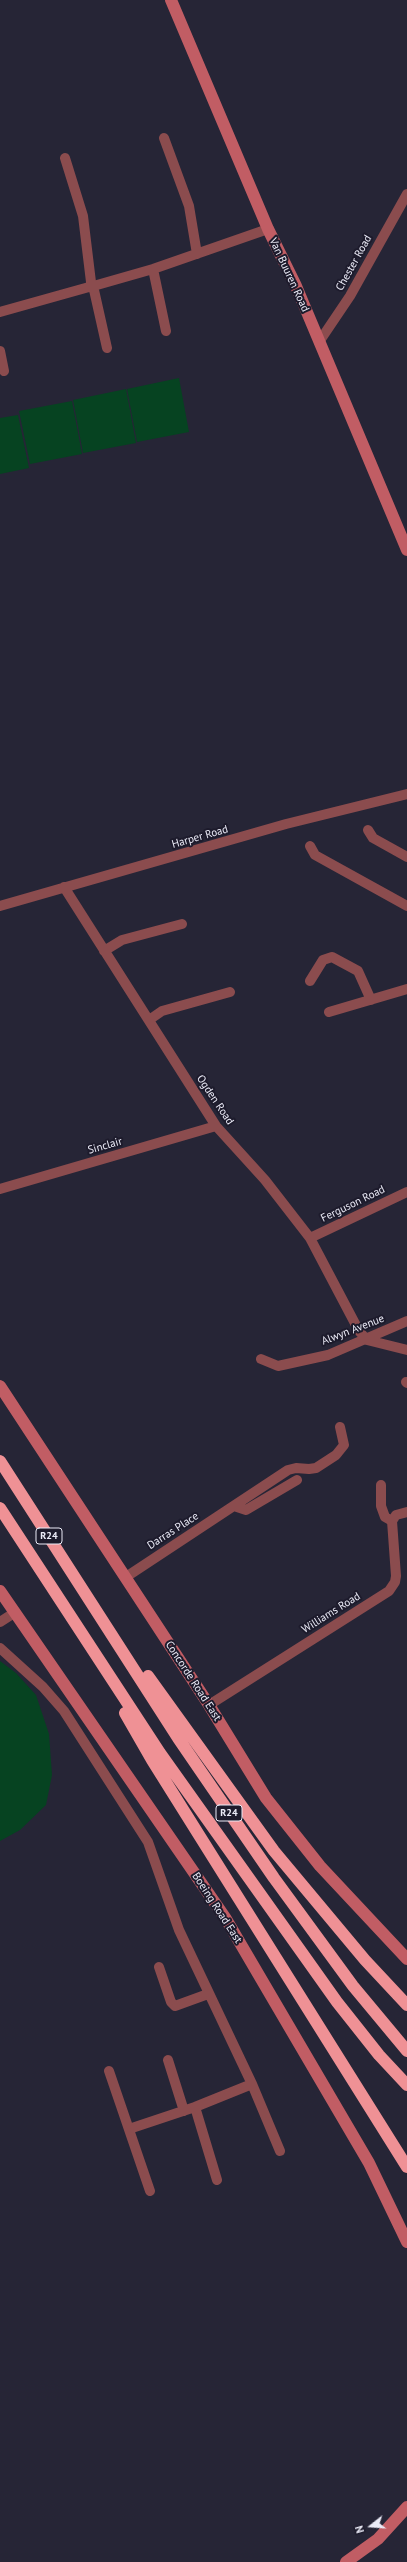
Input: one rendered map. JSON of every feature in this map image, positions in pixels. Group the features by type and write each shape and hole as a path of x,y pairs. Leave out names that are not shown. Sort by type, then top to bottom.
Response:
{"highway":[{"name":"R24","path":"0,1461 67,1563 178,1738 274,1878 353,1986 407,2051"},
{"name":"R24","path":"0,1508 160,1753 336,2002 379,2055 407,2085"},
{"path":"67,1563 274,1851 366,1960 407,2005"},
{"path":"76,1625 152,1760 407,2167"},
{"path":"398,2154 407,2171"}],"main road":[{"name":"Van Buuren Road","path":"171,0 268,229 296,286 407,550"},
{"name":"Concorde Road East","path":"0,1386 209,1705 266,1798 320,1866 407,1959"},
{"name":"Boeing Road East","path":"1,1594 226,1919 369,2163 407,2242"},
{"path":"346,2562 378,2539 407,2507"}],"street":[{"path":"164,138 189,206 197,254"},
{"path":"64,158 84,220 93,286 107,348"},
{"name":"Chester Road","path":"319,342 350,296 407,194"},
{"path":"0,312 153,269 268,229"},
{"path":"153,269 166,331"},
{"path":"0,351 4,370"},
{"name":"Harper Road","path":"0,906 286,824 407,794"},
{"path":"368,830 373,838 407,857"},
{"path":"310,846 315,855 407,906"},
{"name":"Ogden Road","path":"64,887 216,1126 265,1180 310,1238 359,1331 367,1340"},
{"path":"104,951 122,940 182,924"},
{"path":"310,981 323,960 332,957 358,971 371,1000"},
{"path":"329,1012 407,989"},
{"path":"149,1020 162,1011 230,992"},
{"name":"Sinclair","path":"0,1189 216,1126"},
{"name":"Ferguson Road","path":"310,1238 407,1192"},
{"name":"Alwyn Avenue","path":"261,1359 278,1366 328,1354 367,1340 407,1321"},
{"path":"367,1340 407,1350"},
{"name":"Darras Place","path":"126,1577 288,1470 296,1468 316,1468 336,1455 344,1445 340,1427"},
{"path":"234,1506 246,1510 297,1480"},
{"path":"381,1485 381,1506 385,1518 392,1521 396,1515 407,1512"},
{"name":"Williams Road","path":"209,1705 389,1591 395,1582 396,1576 392,1521"},
{"path":"0,1622 14,1613"},
{"path":"0,1648 43,1687 64,1711 138,1824 155,1858 179,1930 208,1994 252,2084 280,2151"},
{"path":"158,1967 171,2002 175,2006 208,1994"},
{"path":"168,2060 184,2111"},
{"path":"109,2071 150,2191"},
{"path":"129,2129 195,2107 252,2084"},
{"path":"195,2107 217,2180"}],"green space":[{"path":"179,378 189,432 137,442 127,389"},
{"path":"126,389 136,443 83,453 73,400"},
{"path":"72,401 82,454 30,464 19,411"},
{"path":"18,415 29,468 0,474 0,418"},
{"path":"0,1661 16,1673 36,1695 49,1734 52,1775 46,1805 20,1830 0,1841"}]}
